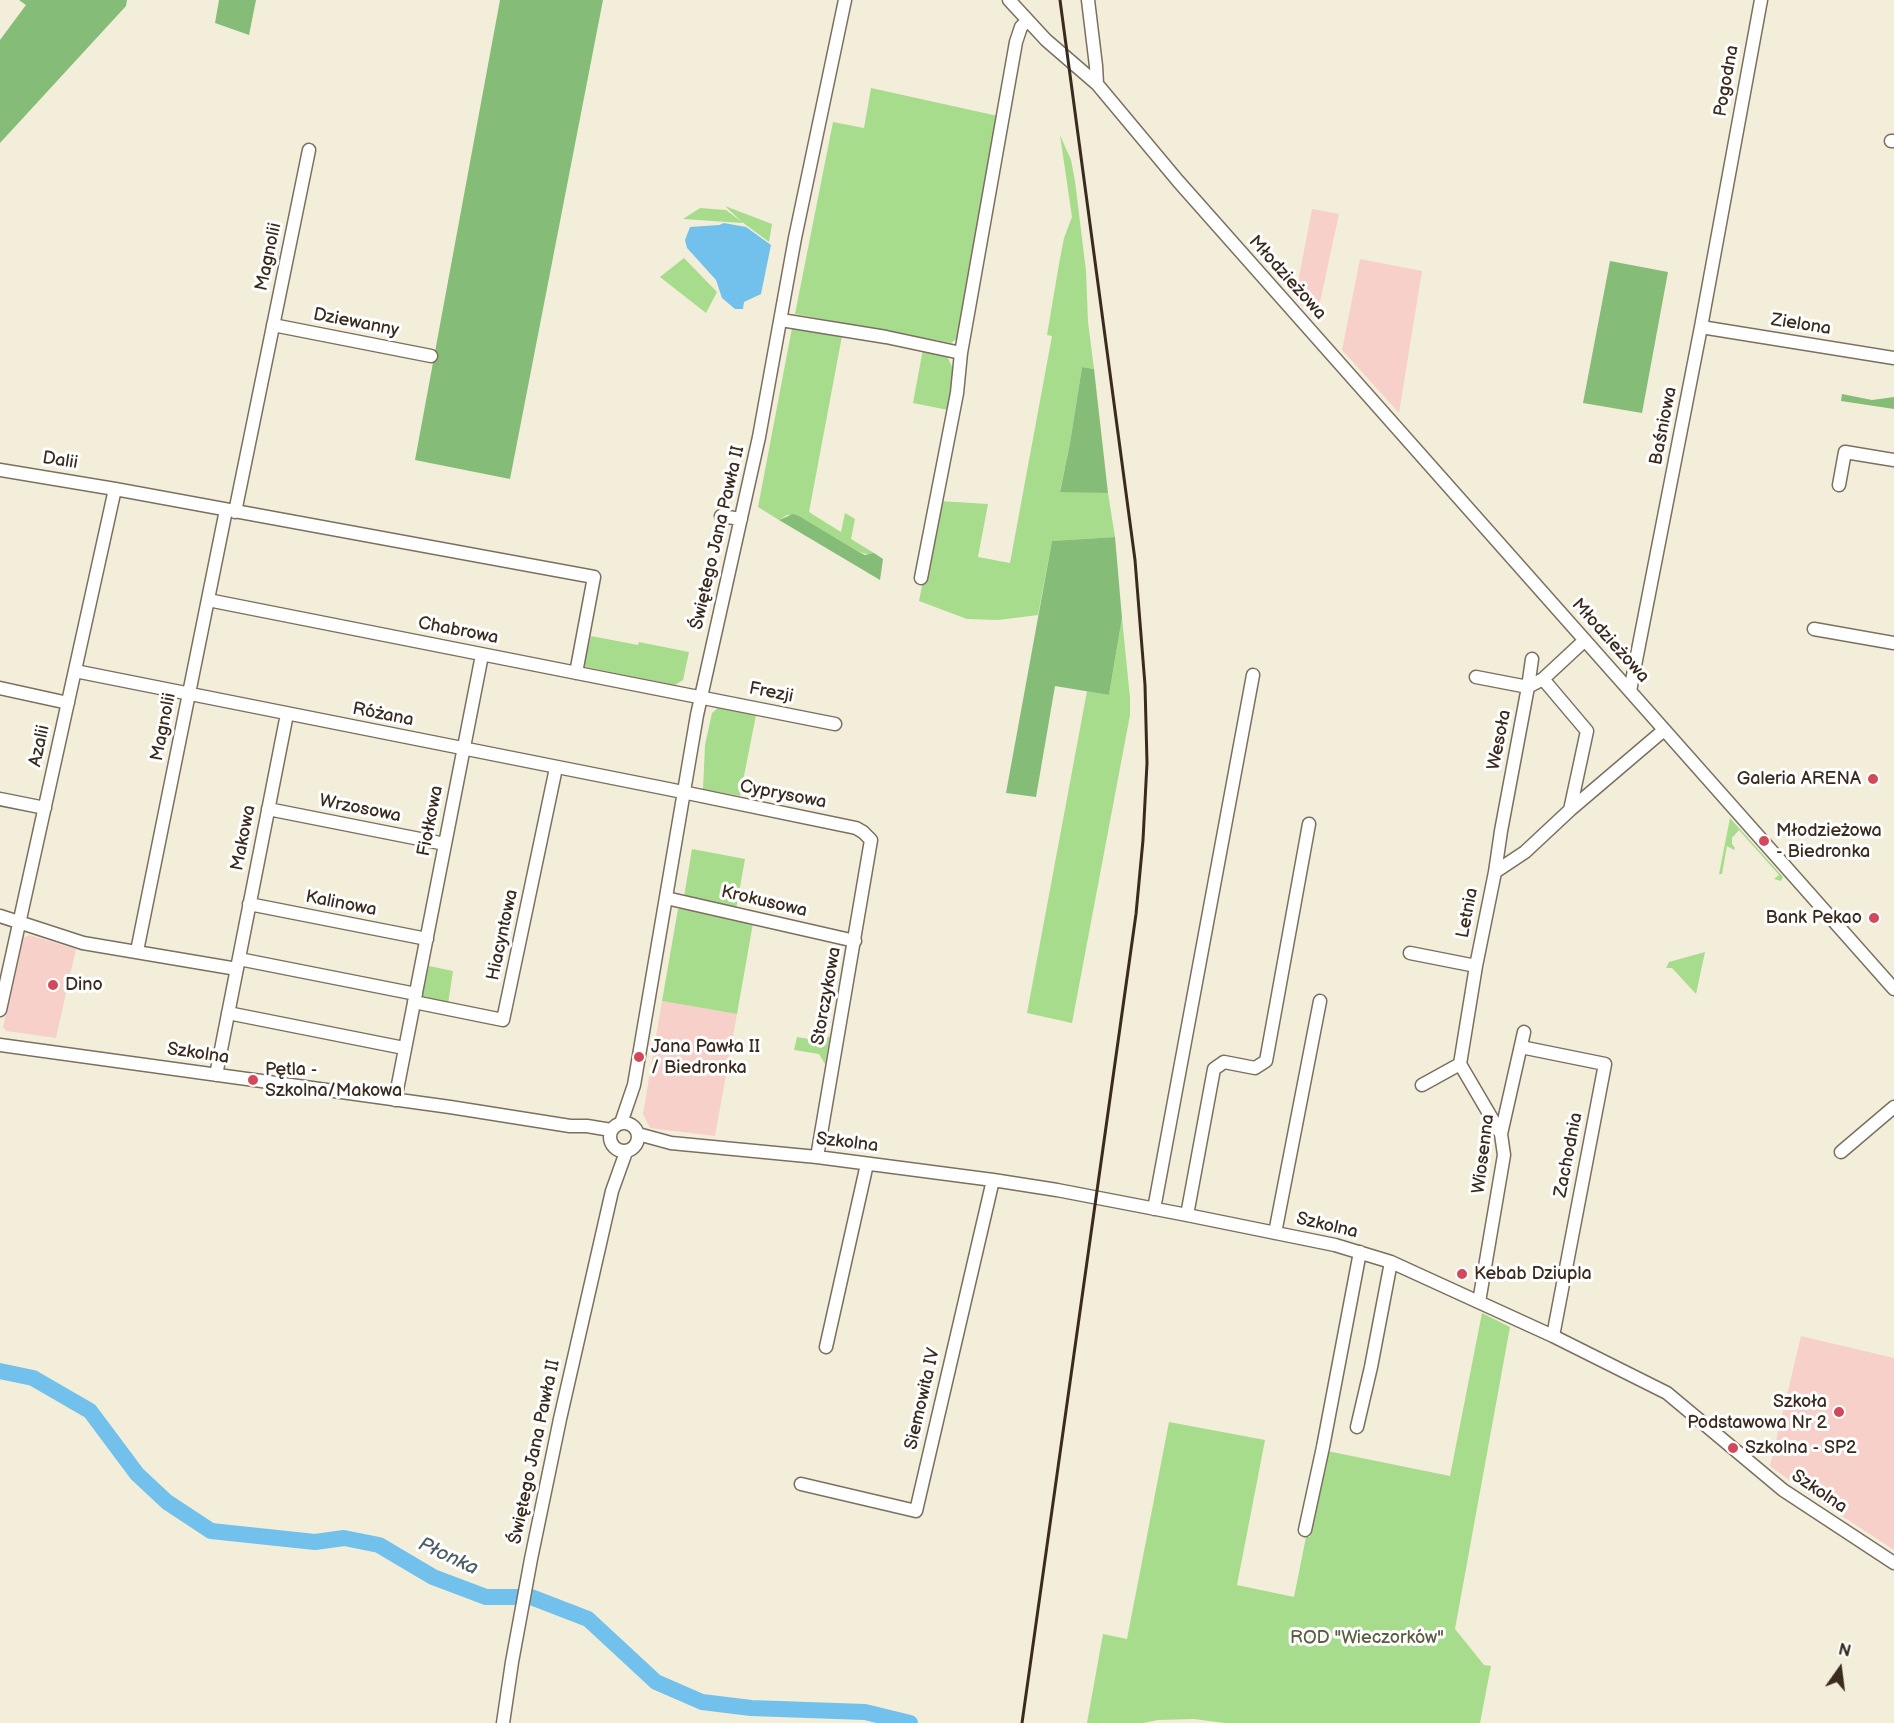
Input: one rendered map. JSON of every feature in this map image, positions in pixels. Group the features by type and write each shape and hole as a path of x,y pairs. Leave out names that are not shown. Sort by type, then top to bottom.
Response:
{"street":[{"name":"Świętego Jana Pawła II","path":"503,1723 531,1559 612,1191 620,1140 634,1085 701,698 759,437 795,238 845,0"},
{"name":"Młodzieżowa","path":"1009,0 1027,21 1096,84 1178,181 1894,989"},
{"path":"1088,0 1096,84"},
{"name":"Pogodna","path":"1730,168 1761,0"},
{"path":"921,578 957,393 962,352 1016,42 1021,27 1027,21"},
{"name":"Magnolii","path":"137,951 208,600 273,325 309,150"},
{"name":"Baśniowa","path":"1630,691 1730,168"},
{"path":"781,320 962,352"},
{"name":"Dziewanny","path":"273,325 431,356"},
{"name":"Zielona","path":"1701,327 1894,358"},
{"path":"1839,485 1845,452 1894,460"},
{"name":"Dalii","path":"0,470 115,489 594,578 576,673"},
{"name":"Azalii","path":"0,1010 115,489"},
{"path":"721,516 741,519"},
{"name":"Chabrowa","path":"208,600 701,698"},
{"path":"1814,629 1894,644"},
{"path":"1476,677 1528,687 1543,679 1585,640"},
{"name":"Fiołkowa","path":"395,1100 482,655"},
{"name":"Wesoła","path":"1495,872 1532,658"},
{"name":"Różana","path":"75,671 683,793"},
{"path":"1154,1209 1253,675"},
{"path":"1543,679 1587,731 1570,810"},
{"path":"0,688 68,703"},
{"name":"Frezji","path":"701,698 835,724"},
{"name":"Makowa","path":"216,1075 287,714"},
{"name":"Letnia","path":"1460,1064 1476,966 1495,872 1525,852 1570,810 1664,730"},
{"name":"Hiacyntowa","path":"415,998 503,1020 556,768"},
{"name":"Cyprysowa","path":"683,793 856,828 871,840"},
{"path":"0,799 45,808"},
{"name":"Wrzosowa","path":"268,809 445,844"},
{"path":"1187,1215 1214,1069 1224,1062 1255,1068 1266,1061 1309,824"},
{"name":"Storczykowa","path":"817,1157 871,840"},
{"name":"Krokusowa","path":"666,898 855,941"},
{"name":"Kalinowa","path":"249,904 427,939"},
{"path":"0,916 83,943 238,964 415,998"},
{"path":"1410,953 1476,966"},
{"path":"1275,1233 1320,1001"},
{"path":"228,1013 404,1048"},
{"name":"Wiosenna","path":"1479,1302 1504,1155 1501,1134 1524,1032"},
{"name":"Szkolna","path":"0,1045 570,1126 620,1140 666,1145 671,1143"},
{"name":"Zachodnia","path":"1521,1047 1605,1064 1552,1336"},
{"path":"1422,1085 1460,1064 1501,1134"},
{"name":"Świętego Jana Pawła II","path":"620,1140 636,1130 634,1085"},
{"path":"1841,1152 1894,1107"},
{"name":"Szkolna","path":"620,1140 630,1124 636,1130 671,1143 817,1157 993,1180 1275,1233 1360,1252 1391,1262 1552,1336 1667,1393 1783,1490 1894,1563"},
{"path":"826,1347 867,1164"},
{"name":"Siemowita IV","path":"801,1484 916,1510 993,1180"},
{"path":"1305,1530 1360,1252"},
{"path":"1357,1427 1391,1262"}],"shaded area":[{"path":"1312,209 1339,214 1316,321 1295,298"},
{"path":"1360,259 1422,271 1399,413 1342,350"},
{"path":"29,935 76,949 56,1038 6,1031 3,1027 23,938"},
{"path":"662,1001 737,1014 715,1136 650,1128 643,1114"},
{"name":"Szkoła Podstawowa Nr 2","path":"1801,1336 1894,1358 1894,1550 1770,1466"}],"green space":[{"path":"19,0 127,0 126,6 0,143 0,40 26,5"},
{"path":"219,0 256,0 249,35 215,23"},
{"path":"500,0 603,0 510,479 415,460"},
{"path":"871,88 998,116 958,338 951,343 795,314 833,122 864,128"},
{"path":"1060,135 1071,160 1075,181 1086,271 1088,322 1094,369 1082,367 1060,491 1108,493 1115,537 1052,541 1038,615 998,620 967,619 919,601 939,501 988,504 978,557 1010,563 1052,336 1047,335 1059,264 1064,238 1072,217"},
{"path":"725,206 772,224 769,242 742,222"},
{"path":"700,208 726,210 742,222 683,219"},
{"path":"684,258 717,292 706,313 660,277"},
{"path":"1610,261 1668,272 1642,413 1583,403"},
{"path":"792,328 842,336 809,512 841,532 845,513 855,519 851,539 874,553 870,555 859,552 801,517 787,515 779,520 758,507"},
{"path":"923,349 937,352 948,358 954,371 948,410 913,403"},
{"path":"1082,367 1094,369 1108,493 1060,492"},
{"path":"1842,394 1872,400 1894,397 1894,409 1841,401"},
{"path":"793,514 865,555 874,553 883,559 880,580 779,520"},
{"path":"1115,537 1122,618 1109,695 1055,686 1036,797 1006,793 1052,541"},
{"path":"1122,618 1130,715 1072,1023 1027,1013 1087,691 1109,695"},
{"path":"591,636 638,645 639,642 689,652 683,680 675,685 586,667 584,665"},
{"path":"719,707 756,715 740,796 703,789 705,745 712,713"},
{"path":"1730,818 1783,877 1781,881 1774,879 1779,875 1739,830 1732,838 1734,850 1727,846 1722,874 1719,874"},
{"path":"692,849 745,859 736,909 684,897"},
{"path":"688,908 753,923 737,1014 662,1001 678,909"},
{"path":"1705,952 1696,994 1672,968 1666,968 1669,962"},
{"path":"429,966 453,971 448,1004 421,999"},
{"path":"830,1036 825,1064 819,1054 794,1050 797,1037 821,1041"},
{"name":"ROD \"Wieczorków\"","path":"1482,1313 1510,1327 1455,1629 1484,1665 1491,1666 1480,1723 1225,1723 1194,1719 1158,1720 1143,1723 1087,1723 1103,1634 1127,1639 1169,1422 1265,1440 1237,1585 1294,1597 1306,1537 1310,1537 1327,1451 1450,1476"}],"water":[{"path":"724,223 746,227 771,245 761,294 744,302 743,309 735,309 722,298 716,280 687,248 685,240 690,227"}],"waterway":[{"name":"Płonka","path":"0,1371 33,1378 90,1411 137,1474 167,1502 211,1531 315,1542 344,1538 379,1545 433,1577 486,1597 531,1597 588,1619 656,1682 702,1702 751,1708 865,1712 910,1723"}],"railway":[{"path":"1022,1723 1136,914 1147,763 1145,685 1135,560 1060,0"}],"place":[{"name":"Galeria ARENA","path":"1873,779"},
{"name":"Młodzieżowa - Biedronka","path":"1764,841"},
{"name":"Bank Pekao","path":"1874,918"},
{"name":"Dino","path":"53,985"},
{"name":"Jana Pawła II / Biedronka","path":"639,1057"},
{"name":"Pętla - Szkolna/Makowa","path":"253,1080"},
{"name":"Kebab Dziupla","path":"1462,1274"},
{"name":"Szkoła Podstawowa Nr 2","path":"1839,1412"},
{"name":"Szkolna - SP2","path":"1733,1448"}]}
